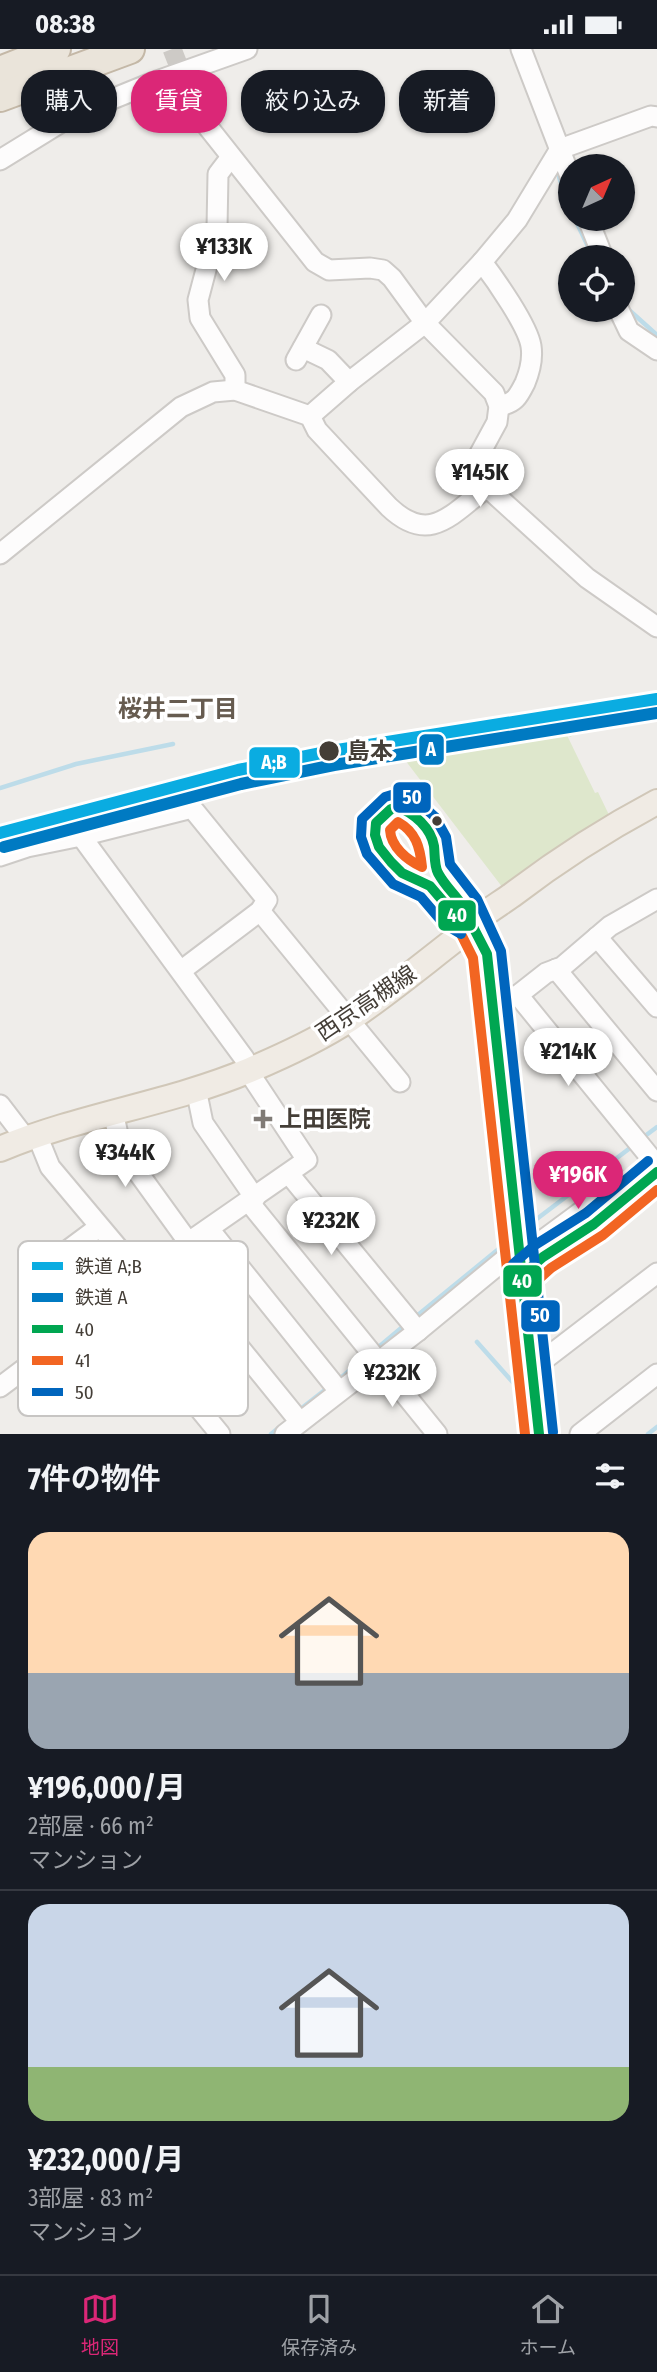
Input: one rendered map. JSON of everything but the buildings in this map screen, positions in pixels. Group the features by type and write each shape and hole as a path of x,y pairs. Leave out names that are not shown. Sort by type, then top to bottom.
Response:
{"highway":[{"path":"0,71 56,49"},
{"path":"0,97 130,49"}],"main road":[{"name":"西京高槻線","path":"0,1149 249,1070 349,1020 457,938 471,923 555,862 617,823 657,802"}],"street":[{"path":"0,160 73,115 154,82 247,49"},
{"path":"521,49 561,154"},
{"path":"310,416 425,323 482,262 517,220 559,149 651,116 657,117"},
{"path":"213,133 315,263 329,271 370,268 383,270 392,278 425,323 494,393 499,406 497,422 478,457 475,467 478,479 587,578 657,627"},
{"path":"231,157 218,174 217,228 198,300 200,318 235,375 235,390"},
{"path":"482,262 531,343 532,359 518,399 511,404 499,406"},
{"path":"321,315 299,354 328,360 349,382"},
{"path":"625,322 629,331 657,350"},
{"path":"0,554 181,407 214,393 235,390 310,416 317,430 389,507 413,524 429,526 440,523 486,488"},
{"path":"0,856 27,847 192,808 267,900 260,911 182,970"},
{"path":"81,836 182,970 244,1059 254,1080 301,1146 307,1160 192,1241"},
{"path":"492,1003 518,995 546,973 562,967 623,917 653,908"},
{"path":"260,911 400,1082"},
{"path":"471,923 486,954 539,1434"},
{"path":"597,936 657,1007"},
{"path":"556,969 657,1091"},
{"path":"518,995 655,1161 611,1200 521,1266"},
{"path":"196,1089 203,1123 252,1200 437,1434"},
{"path":"0,1105 31,1137 50,1167 111,1241"},
{"path":"113,1111 121,1149 188,1241"},
{"path":"289,1174 412,1324"},
{"path":"611,1200 657,1182"},
{"path":"80,1241 99,1227"},
{"path":"209,1229 219,1241"},
{"path":"248,1373 285,1426 456,1290 504,1260 521,1266"},
{"path":"533,1369 657,1273"},
{"path":"248,1278 335,1386"},
{"path":"0,1387 18,1374"},
{"path":"580,1434 657,1374"},
{"path":"205,1416 220,1434"}],"green space":[{"path":"657,704 657,710 630,713 616,720 613,716 570,737 563,727 595,793 598,792 610,817 506,892 403,754"}],"waterway":[{"path":"581,231 587,245"},
{"path":"635,315 657,335"},
{"path":"0,788 76,764 173,744"},
{"path":"61,830 226,788"},
{"path":"641,1139 657,1127"},
{"path":"521,1231 634,1145"},
{"path":"413,1319 512,1238"},
{"path":"375,1350 406,1324"},
{"path":"477,1342 518,1388"},
{"path":"337,1381 368,1355"},
{"path":"298,1411 330,1386"},
{"path":"271,1434 281,1426"},
{"path":"648,1434 657,1427"}],"tunnel":[{"path":"172,49 180,70"}],"rail line":[{"name":"A;B","path":"0,833 238,770 331,751 657,699"},
{"name":"A","path":"4,847 241,784 334,765 657,713"}],"transit line":[{"name":"50","path":"461,934 444,924 421,897 393,884 367,854 361,837 362,819 385,797 398,793 414,798 435,817 446,837 450,864 477,899 501,951 553,1432"},
{"name":"40","path":"398,807 416,817 426,827 434,846 438,873 464,907 471,923 454,914 430,886 402,873 379,847 375,835 376,823 391,809 398,807"},
{"name":"41","path":"398,822 409,830 416,841 422,867 406,857 393,842 390,830 398,822"},
{"name":"40","path":"471,923 487,954 539,1434"},
{"name":"41","path":"461,934 473,958 525,1434"},
{"name":"50","path":"513,1264 535,1245 586,1213 648,1161"},
{"name":"40","path":"522,1275 543,1257 594,1224 657,1172"},
{"name":"41","path":"531,1286 551,1268 603,1235 657,1190"}],"place":[{"name":"島本","path":"329,751"},
{"name":"上田医院","path":"263,1119"}],"district":[{"name":"桜井二丁目","path":"178,709"}]}
